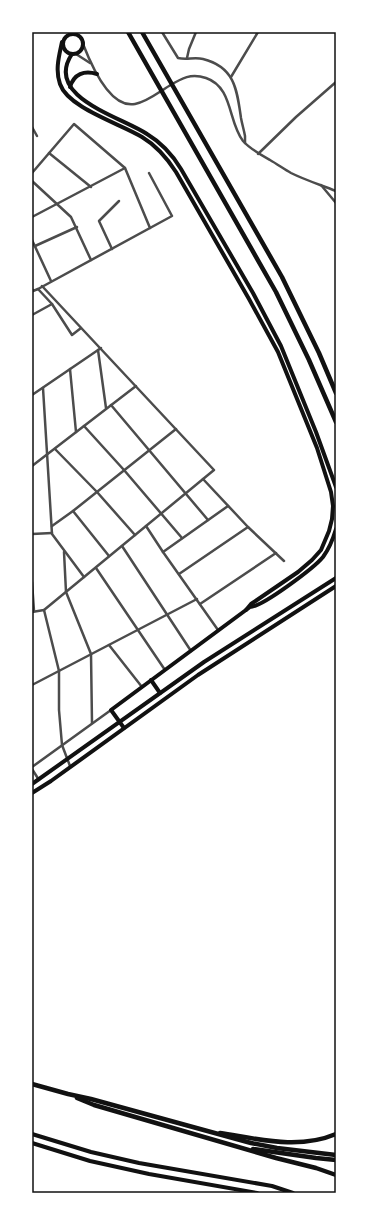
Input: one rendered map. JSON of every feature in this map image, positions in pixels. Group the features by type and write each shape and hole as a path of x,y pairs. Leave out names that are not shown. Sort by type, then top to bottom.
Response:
{"highway":[{"path":"128,32 276,292 310,360 336,422"},
{"path":"142,32 282,277 319,353 336,393"},
{"path":"32,1084 68,1094 91,1098 228,1138 277,1148 336,1155"},
{"path":"68,1094 94,1105 336,1175"},
{"path":"201,1129 272,1142 293,1143 314,1141 336,1134"},
{"path":"241,1147 336,1160"}],"main road":[{"path":"64,32 62,46 66,52 74,54"},
{"path":"79,32 83,44 81,50 74,54 67,63 65,72 70,87 80,98 90,105 137,127 154,138 164,146 177,162 253,293 281,346 316,432 336,487"},
{"path":"81,37 72,33 63,40 57,66 60,86 65,93 80,105 137,134 153,145 165,156 176,172 250,299 278,352 317,448 329,484 333,506 332,519 321,550 298,572 251,604 246,610"},
{"path":"70,87 74,78 82,73 87,72 97,74"},
{"path":"124,728 111,710 250,607 260,604 316,565 327,550 336,529"},
{"path":"32,784 68,760 119,721 204,662 336,578"},
{"path":"32,793 198,675 336,586"},
{"path":"151,680 160,693"},
{"path":"32,1134 91,1152 139,1164 272,1186 293,1193"},
{"path":"32,1144 90,1162 257,1193"}],"street":[{"path":"162,32 175,55 181,59 202,59 225,70 231,77 238,96 245,136 244,143"},
{"path":"187,58 196,32"},
{"path":"231,77 258,32"},
{"path":"83,44 97,74 110,93 118,100 129,105 144,102 184,76 206,78 214,82 221,88 226,96 235,126 244,143 258,154 292,173 336,191"},
{"path":"74,54 91,63"},
{"path":"258,154 296,117 336,82"},
{"path":"32,173 74,124 125,168 150,228"},
{"path":"32,127 37,136"},
{"path":"49,152 91,187"},
{"path":"32,217 125,168"},
{"path":"32,289 33,291 38,289 172,216 149,173"},
{"path":"32,182 71,217 77,227 91,260"},
{"path":"321,185 336,203"},
{"path":"112,249 99,221 119,201"},
{"path":"35,246 77,227"},
{"path":"32,240 52,281"},
{"path":"32,582 33,612 44,610 214,470 136,386 99,349 42,286"},
{"path":"38,289 52,304 72,335 81,328"},
{"path":"32,315 52,304"},
{"path":"32,395 99,349"},
{"path":"99,349 106,409"},
{"path":"70,369 76,432"},
{"path":"32,466 136,386"},
{"path":"42,388 52,533 54,539 84,577"},
{"path":"112,405 208,520"},
{"path":"84,426 182,538"},
{"path":"51,526 73,511 176,429"},
{"path":"55,449 97,492 135,535"},
{"path":"203,479 248,527 284,561"},
{"path":"163,552 228,506"},
{"path":"73,511 109,556"},
{"path":"146,526 219,631"},
{"path":"179,574 248,527"},
{"path":"32,534 52,533"},
{"path":"122,546 192,651"},
{"path":"64,552 66,592 91,654 92,723"},
{"path":"200,604 276,553"},
{"path":"96,568 165,670"},
{"path":"32,685 197,599"},
{"path":"44,610 59,671 59,710 62,745 70,767"},
{"path":"109,645 142,687"},
{"path":"39,780 32,768 111,710"}]}
